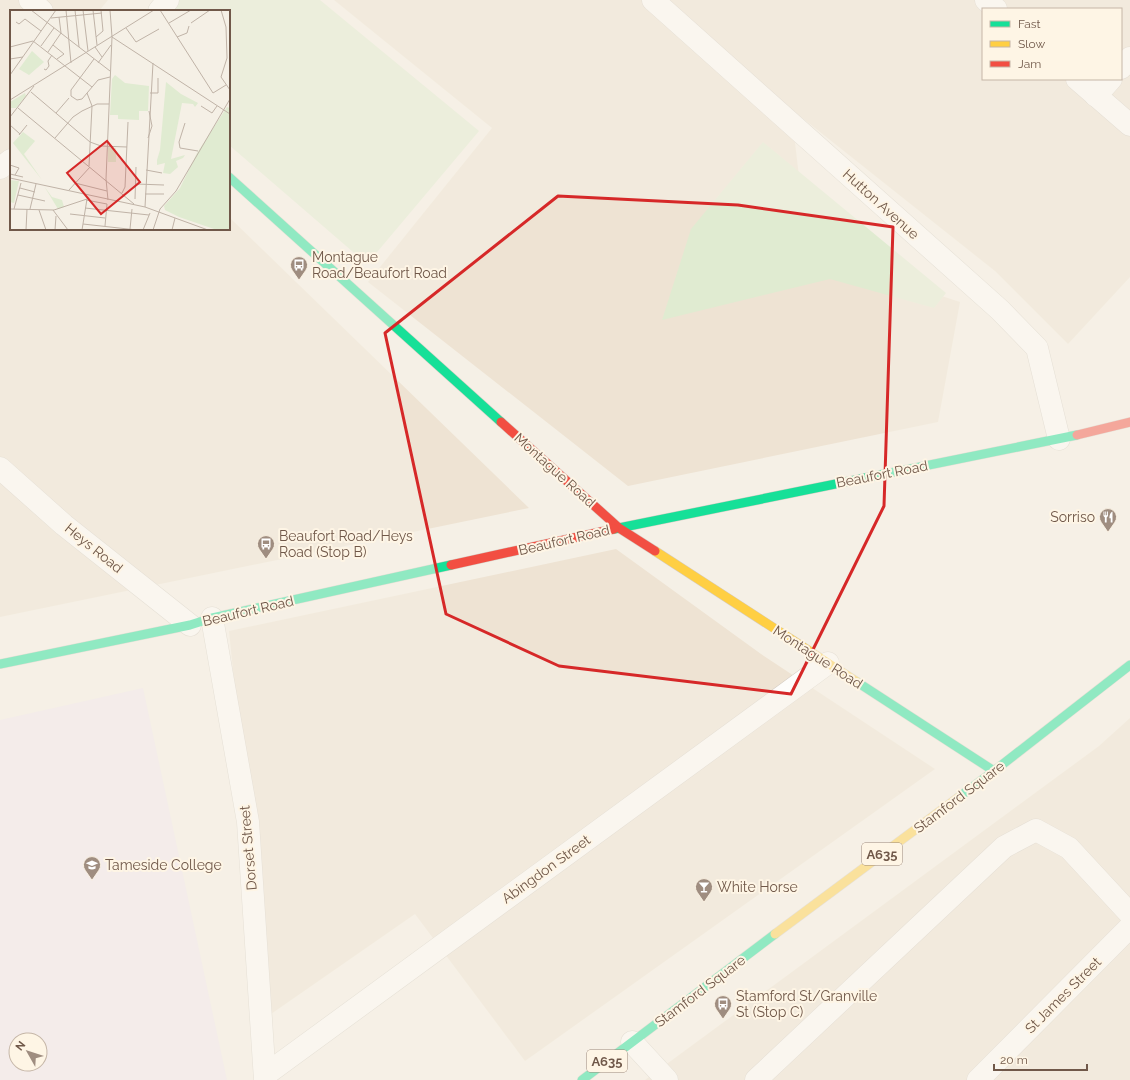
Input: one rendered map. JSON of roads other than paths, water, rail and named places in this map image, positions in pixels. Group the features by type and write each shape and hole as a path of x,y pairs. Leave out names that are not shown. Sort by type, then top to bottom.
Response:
{"main road":[{"name":"Montague Road","path":"230,178 619,528 994,771"},
{"name":"Beaufort Road","path":"0,664 190,625 212,618 619,528 1060,439 1130,422"},
{"name":"Stamford Square","path":"632,1042 994,771 1130,665"},
{"name":"A635","path":"582,1080 632,1042"}],"street":[{"path":"30,0 41,10"},
{"path":"160,10 168,0"},
{"name":"Hutton Avenue","path":"653,0 1000,310 1037,348 1060,439"},
{"path":"986,0 995,8"},
{"path":"1122,67 1130,58"},
{"path":"1077,80 1130,125"},
{"path":"1096,96 1110,80"},
{"path":"0,168 10,161"},
{"name":"Heys Road","path":"0,468 64,525 190,625"},
{"name":"Dorset Street","path":"212,618 248,822 265,1078"},
{"name":"Abingdon Street","path":"265,1078 828,663"},
{"path":"756,1080 1004,848 1036,830 1069,848 1130,914"},
{"name":"St James Street","path":"978,1080 1130,927"},
{"path":"632,1042 667,1080"}],"place":[{"name":"Montague Road/Beaufort Road","path":"299,280"},
{"name":"Sorriso","path":"1108,532"},
{"name":"Beaufort Road/Heys Road (Stop B)","path":"266,559"},
{"name":"Tameside College","path":"92,880"},
{"name":"White Horse","path":"704,902"},
{"name":"Stamford St/Granville St (Stop C)","path":"723,1019"}]}
